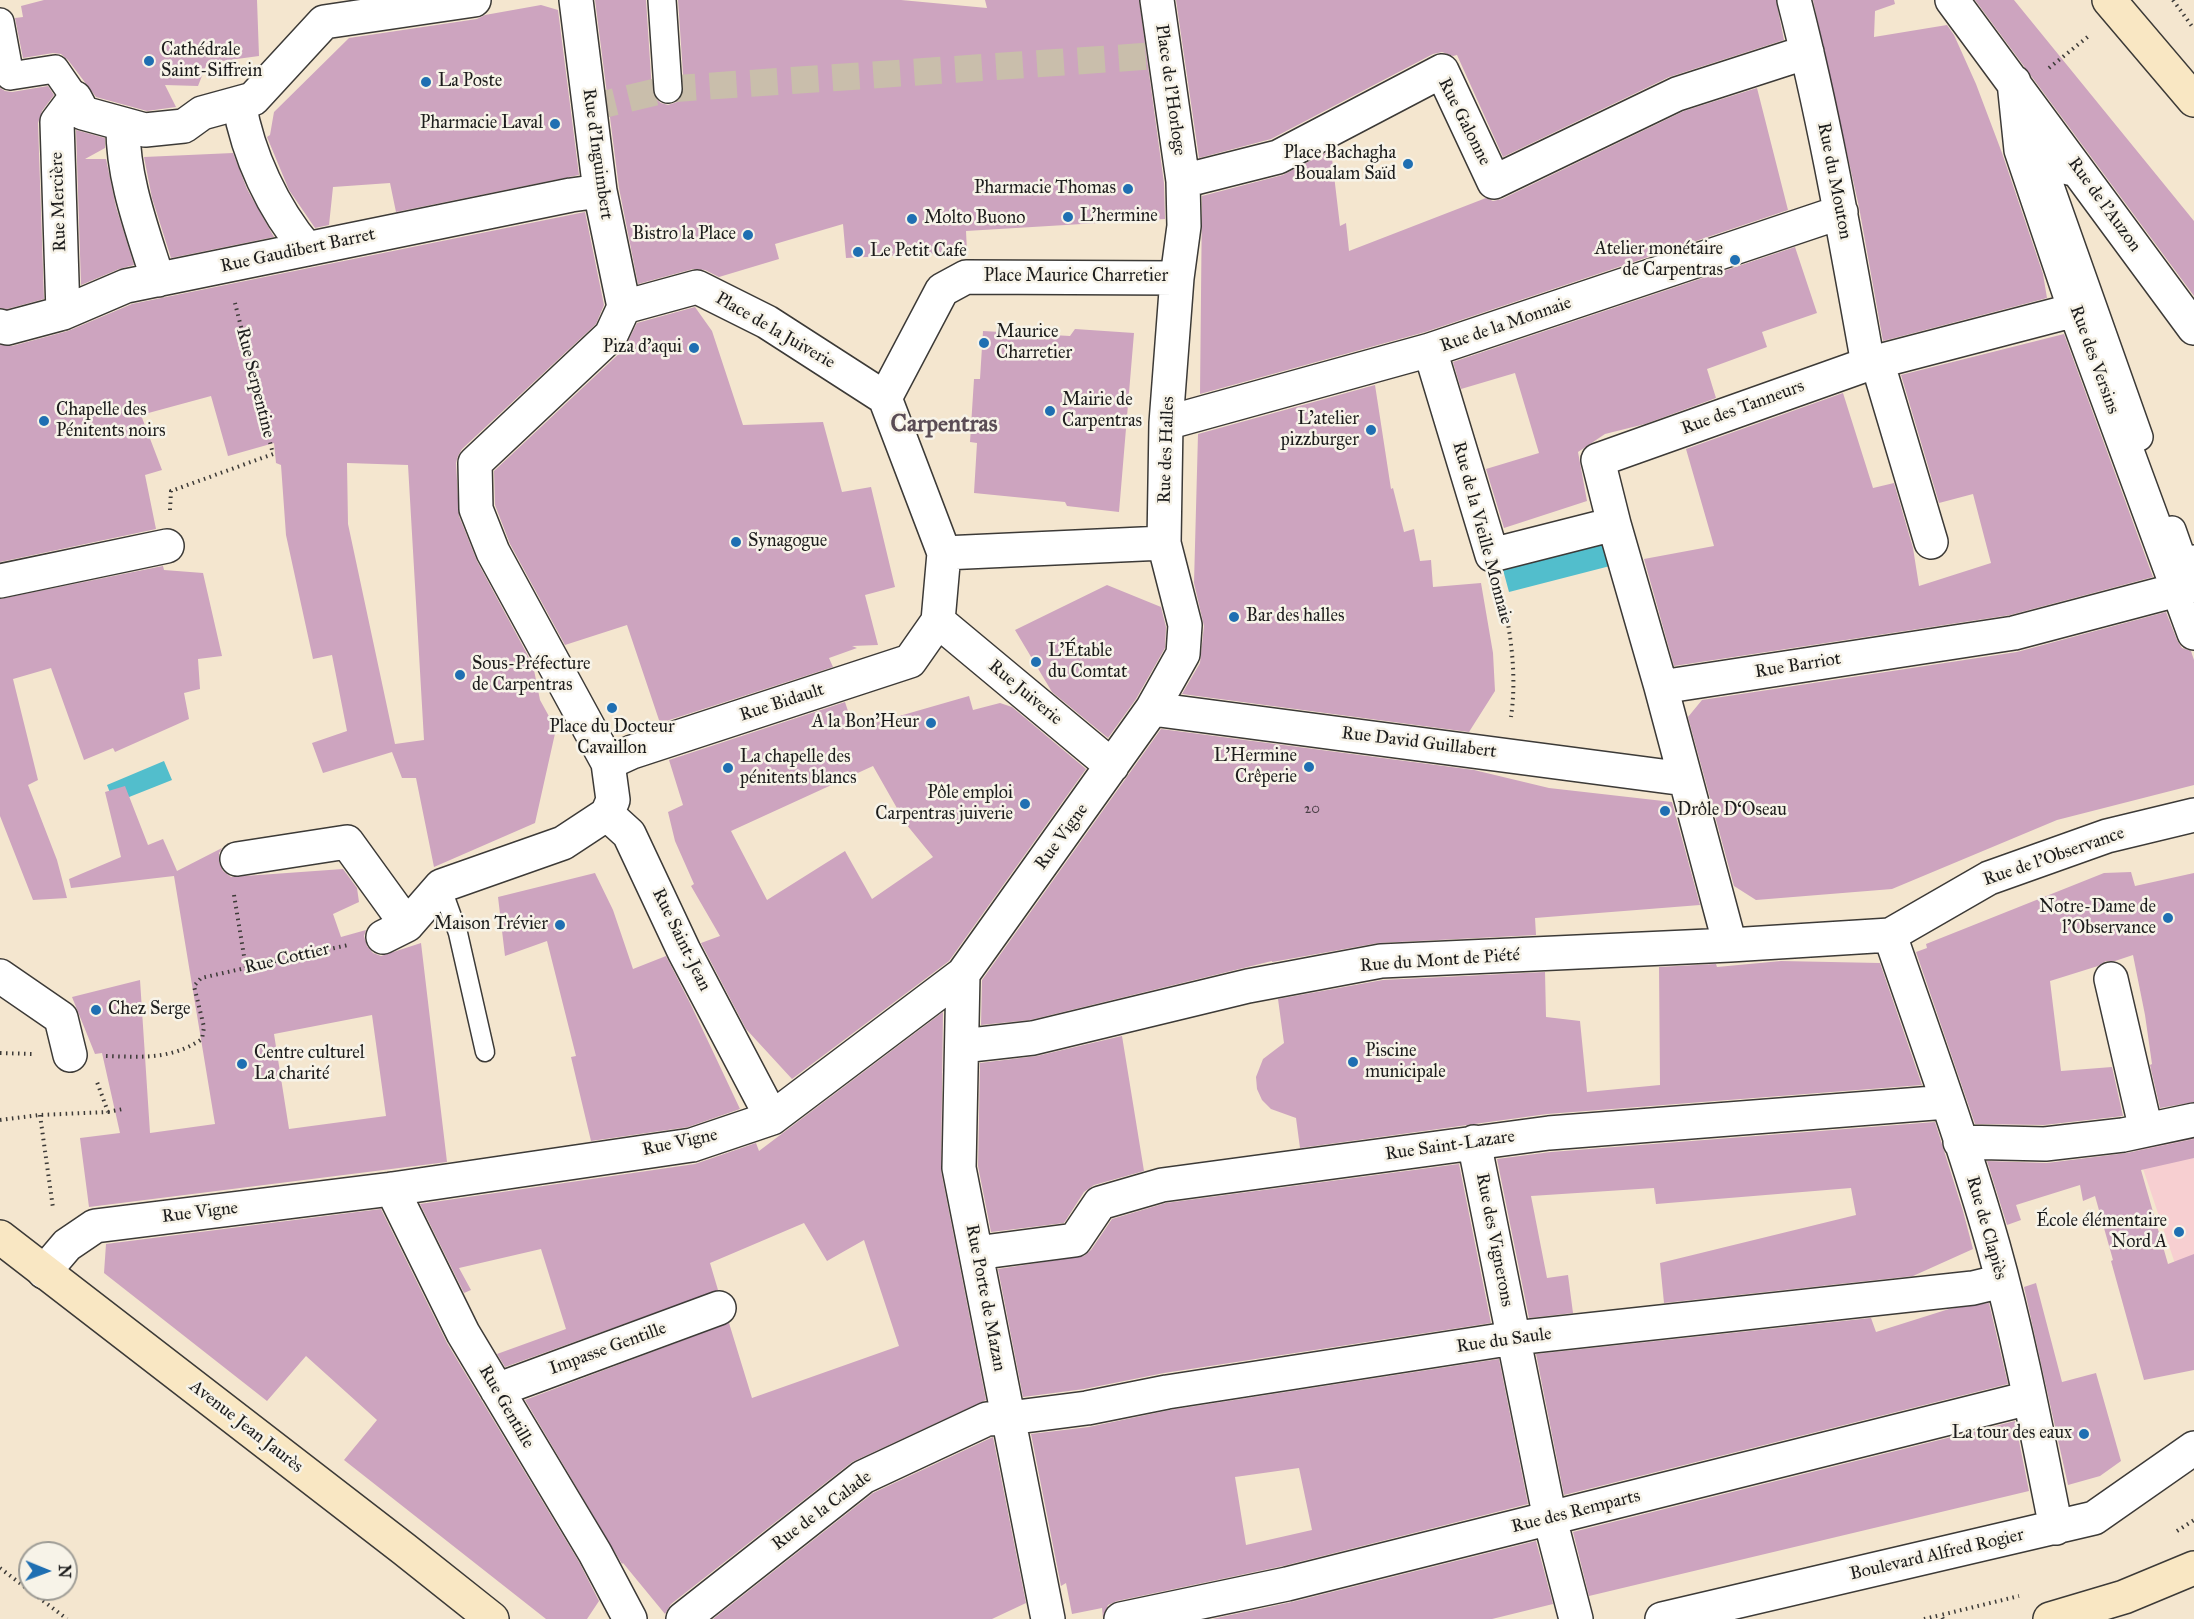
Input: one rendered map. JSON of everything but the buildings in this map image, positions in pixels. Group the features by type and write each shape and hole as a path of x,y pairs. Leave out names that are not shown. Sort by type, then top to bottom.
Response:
{"main road":[{"path":"2109,0 2190,89"},
{"name":"Avenue Jean Jaurès","path":"0,1237 405,1549 492,1619"},
{"path":"2050,1619 2124,1597 2194,1568"}],"street":[{"path":"0,22 10,76 55,69 83,113 145,130 184,126 202,113 253,99 324,22 474,0"},
{"name":"Rue d'Inguimbert","path":"576,0 600,191 624,307"},
{"path":"662,0 668,89"},
{"name":"Place de l'Horloge","path":"1158,0 1183,181"},
{"name":"Rue du Mouton","path":"1794,0 1873,362 1931,542"},
{"name":"Rue de l'Auzon","path":"1952,0 2194,328"},
{"name":"Rue Galonne","path":"1183,181 1278,157 1442,71 1494,182 1677,94 1807,52"},
{"name":"Rue des Versins","path":"2014,82 2021,150 2075,310 2186,586 2194,633"},
{"name":"Rue Mercière","path":"63,313 57,122 75,98"},
{"path":"239,103 242,121 255,158 274,201 290,229 307,249"},
{"path":"123,124 123,146 131,189 158,280"},
{"path":"2194,344 2053,150 2038,153 2184,564 2194,559"},
{"name":"Rue des Halles","path":"1152,709 1183,654 1185,625 1164,543 1166,423 1177,278 1184,226 1183,181"},
{"name":"Rue Gaudibert Barret","path":"0,326 7,328 63,313 126,286 600,191"},
{"name":"Rue de la Monnaie","path":"1166,423 1430,350 1840,212"},
{"name":"Place Maurice Charretier","path":"885,398 942,290 966,277 1177,278"},
{"name":"Place de la Juiverie","path":"624,307 697,287 767,322 885,398"},
{"path":"237,859 347,842 395,931 441,886 564,843 607,813 613,800 608,763 493,552 476,509 475,464 611,335 624,307"},
{"name":"Rue des Tanneurs","path":"1614,524 1598,460 1873,362 2075,310"},
{"name":"Rue de la Vieille Monnaie","path":"1430,350 1492,555"},
{"path":"885,398 944,554 938,621"},
{"path":"1492,555 1614,524 1661,687 1730,945"},
{"path":"944,554 1164,543"},
{"path":"0,581 167,546"},
{"name":"Rue Barriot","path":"1661,687 2014,633 2186,586"},
{"name":"Rue Bidault","path":"608,763 643,748 910,661 938,621"},
{"name":"Rue Juiverie","path":"938,621 1112,766"},
{"name":"Rue David Guillabert","path":"1152,709 1685,779"},
{"name":"Rue Vigne","path":"44,1272 67,1245 95,1226 392,1189 692,1145 772,1118 963,974 1152,709"},
{"name":"Rue Saint-Jean","path":"607,813 629,834 684,951 772,1118"},
{"name":"Rue de l'Observance","path":"1890,935 1989,878 2107,836 2194,815"},
{"name":"Rue du Mont de Piété","path":"962,1046 1033,1038 1248,986 1381,961 1730,945 1890,935"},
{"name":"Rue de Clapiès","path":"1890,935 1993,1245 2030,1398 2056,1528"},
{"name":"Rue Porte de Mazan","path":"963,974 959,1168 1048,1619"},
{"path":"0,976 61,1018 79,1055"},
{"path":"2112,980 2145,1130"},
{"name":"Rue Saint-Lazare","path":"976,1253 1076,1240 1100,1203 1162,1185 1549,1133 1947,1102"},
{"path":"1960,1142 2045,1144 2123,1135 2194,1120"},
{"name":"Rue des Vignerons","path":"1474,1142 1550,1519 1576,1619"},
{"name":"Rue Gentille","path":"392,1189 463,1333 595,1553 630,1619"},
{"name":"Rue du Saule","path":"1009,1418 1087,1408 1167,1392 1514,1338 1973,1288 2002,1281"},
{"name":"Impasse Gentille","path":"496,1390 719,1308"},
{"name":"Rue des Remparts","path":"1121,1619 1287,1584 2030,1398"},
{"name":"Rue de la Calade","path":"682,1619 863,1477 987,1419 1009,1418"},
{"name":"Boulevard Alfred Rogier","path":"1662,1619 2094,1518 2194,1448"},
{"path":"609,1580 627,1589 651,1619"}],"lane":[{"path":"441,886 458,933 485,1052"}],"path":[{"path":"2173,0 2194,29"},
{"name":"Rue Serpentine","path":"167,546 171,491 273,454 226,266"},
{"name":"Rue de la Vieille Monnaie","path":"1492,555 1507,615 1515,691 1505,754"},
{"path":"233,896 246,968"},
{"name":"Rue Cottier","path":"0,1053 154,1057 187,1050 202,1040 204,1026 194,986 201,978 395,931"},
{"path":"79,1055 108,1112"},
{"path":"0,1120 123,1109"},
{"path":"40,1115 54,1215 67,1245"},
{"path":"0,1568 67,1619"},
{"path":"1924,1619 1941,1615"}],"shaded area":[{"name":"École élémentaire Nord A","path":"2194,1133 2194,1320 2135,1145"}],"water":[{"path":"1602,540 1610,566 1509,592 1502,566"},
{"path":"164,761 172,780 114,803 107,785"}],"tunnel":[{"path":"589,108 668,89 1165,55"}],"place":[{"name":"Cathédrale Saint-Siffrein","path":"149,61"},
{"name":"La Poste","path":"426,82"},
{"name":"Pharmacie Laval","path":"555,124"},
{"name":"Place Bachagha Boualam Saïd","path":"1408,164"},
{"name":"Pharmacie Thomas","path":"1128,189"},
{"name":"L'hermine","path":"1068,217"},
{"name":"Molto Buono","path":"912,219"},
{"name":"Bistro la Place","path":"748,235"},
{"name":"Le Petit Cafe","path":"858,252"},
{"name":"Atelier monétaire de Carpentras","path":"1735,260"},
{"name":"Maurice Charretier","path":"984,343"},
{"name":"Piza d'aqui","path":"694,348"},
{"name":"Mairie de Carpentras","path":"1050,411"},
{"name":"Chapelle des Pénitents noirs","path":"44,421"},
{"name":"L'atelier pizzburger","path":"1371,430"},
{"name":"Synagogue","path":"736,542"},
{"name":"Bar des halles","path":"1234,617"},
{"name":"L'Étable du Comtat","path":"1036,662"},
{"name":"Sous-Préfecture de Carpentras","path":"460,675"},
{"name":"Place du Docteur Cavaillon","path":"612,708"},
{"name":"A la Bon'Heur","path":"931,723"},
{"name":"L'Hermine Crêperie","path":"1309,767"},
{"name":"La chapelle des pénitents blancs","path":"728,768"},
{"name":"Pôle emploi Carpentras juiverie","path":"1025,804"},
{"name":"Drôle D‘Oseau","path":"1665,811"},
{"name":"Notre-Dame de l'Observance","path":"2168,918"},
{"name":"Maison Trévier","path":"560,925"},
{"name":"Chez Serge","path":"96,1010"},
{"name":"Piscine municipale","path":"1353,1062"},
{"name":"Centre culturel La charité","path":"242,1064"},
{"name":"École élémentaire Nord A","path":"2179,1232"},
{"name":"La tour des eaux","path":"2084,1434"}],"district":[{"name":"Carpentras","path":"944,425"}]}
